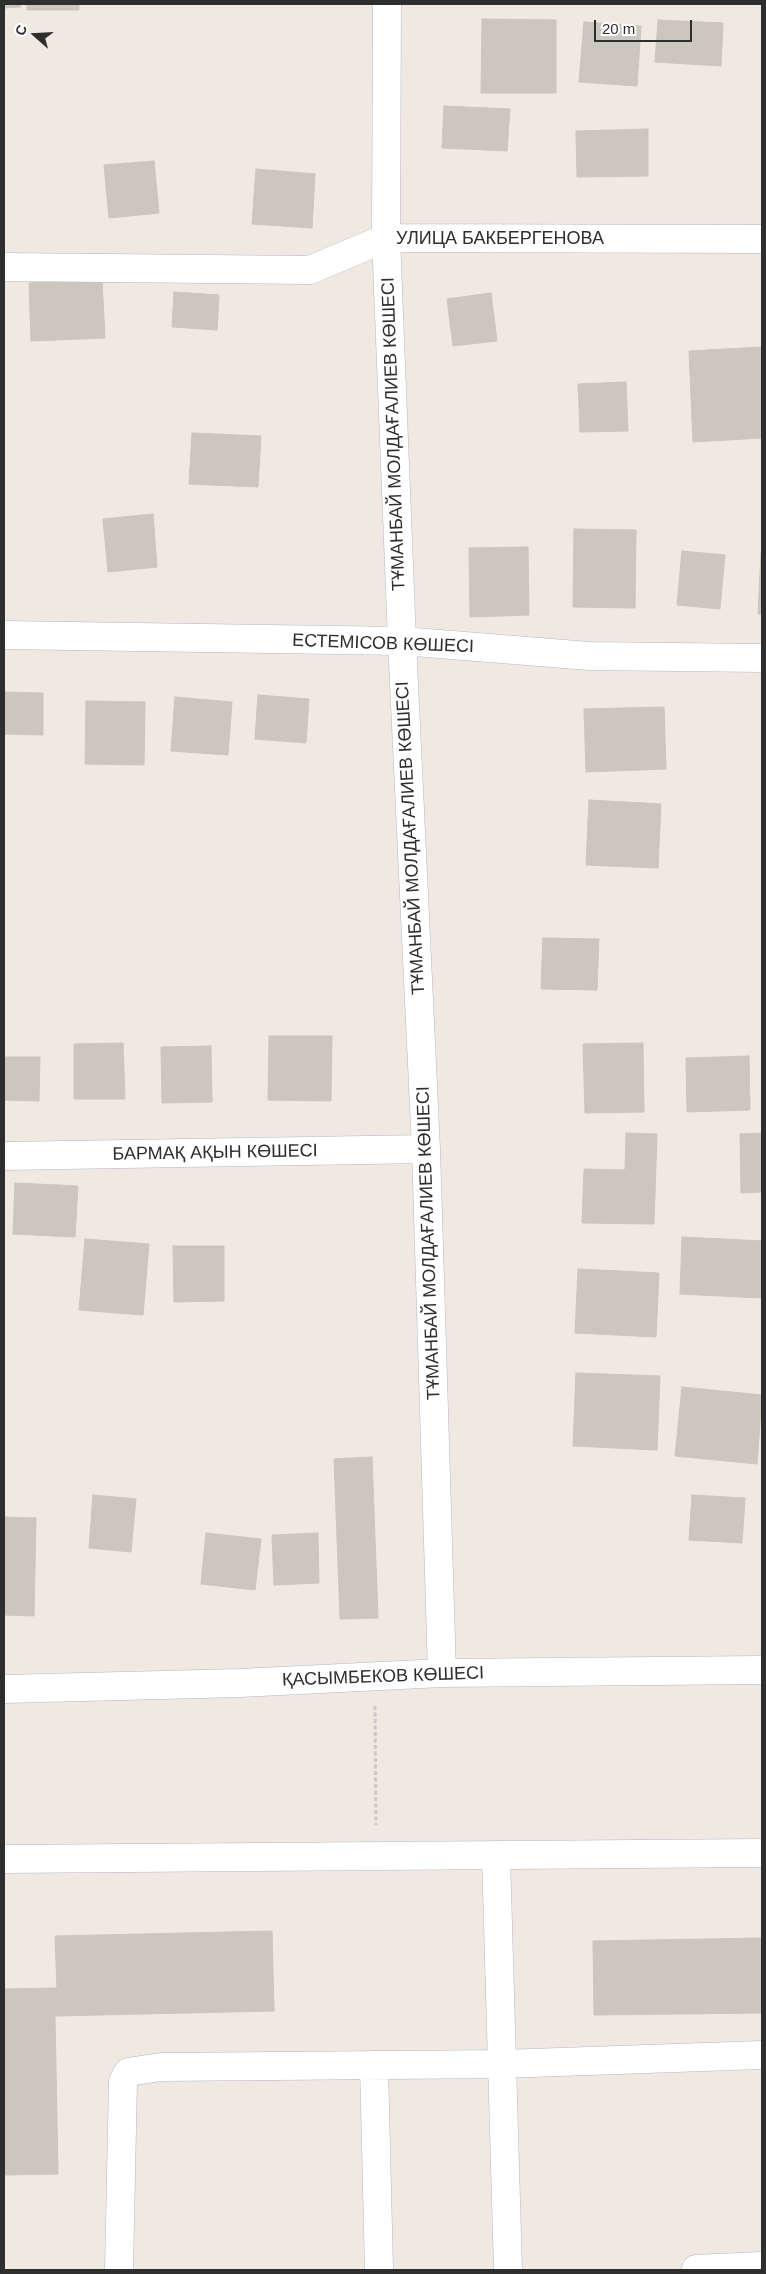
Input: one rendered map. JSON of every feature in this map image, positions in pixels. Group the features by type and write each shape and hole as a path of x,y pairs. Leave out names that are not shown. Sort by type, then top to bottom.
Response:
{"street":[{"name":"ТҰМАНБАЙ МОЛДАҒАЛИЕВ КӨШЕСІ","path":"387,4 386,238 402,642 426,1149 442,1673"},
{"name":"УЛИЦА БАКБЕРГЕНОВА","path":"4,267 310,270 386,238 762,240"},
{"name":"ЕСТЕМІСОВ КӨШЕСІ","path":"4,636 402,642 589,656 762,658"},
{"name":"БАРМАҚ АҚЫН КӨШЕСІ","path":"4,1156 426,1149"},
{"name":"ҚАСЫМБЕКОВ КӨШЕСІ","path":"4,1688 240,1683 442,1673 762,1670"},
{"path":"4,1858 762,1853"},
{"path":"496,1855 508,2270"},
{"path":"119,2270 123,2081 128,2072 160,2067 502,2064 762,2055"},
{"path":"374,2065 379,2270"},
{"path":"696,2269 762,2266"}],"path":[{"path":"374,1675 377,1856"}],"building":[{"path":"4,4 20,4 21,7 4,8"},
{"path":"27,4 79,4 79,10 27,10"},
{"path":"482,19 556,20 556,93 481,93"},
{"path":"658,20 723,23 721,66 655,62"},
{"path":"584,22 641,26 637,86 579,82"},
{"path":"444,106 510,109 507,151 442,148"},
{"path":"648,129 648,176 577,177 576,131"},
{"path":"154,161 159,213 109,218 104,165"},
{"path":"256,169 315,174 312,228 252,224"},
{"path":"102,280 105,338 31,341 29,283"},
{"path":"174,292 219,295 217,330 172,327"},
{"path":"491,293 497,341 453,346 447,299"},
{"path":"762,347 762,438 693,442 689,351"},
{"path":"626,382 628,431 580,432 578,384"},
{"path":"192,433 261,436 258,487 189,484"},
{"path":"153,514 157,567 108,572 103,519"},
{"path":"574,529 636,530 635,608 573,607"},
{"path":"528,547 529,615 470,617 469,548"},
{"path":"682,551 725,555 720,609 677,605"},
{"path":"761,553 762,614 758,614"},
{"path":"4,692 43,693 43,735 4,734"},
{"path":"258,695 309,699 306,743 255,739"},
{"path":"175,697 232,702 228,755 171,751"},
{"path":"86,701 145,702 144,765 85,764"},
{"path":"664,707 666,769 586,772 584,709"},
{"path":"589,800 661,804 658,868 586,865"},
{"path":"543,938 599,939 597,990 541,989"},
{"path":"269,1036 332,1036 331,1101 268,1100"},
{"path":"123,1043 125,1099 74,1099 74,1044"},
{"path":"643,1043 644,1112 585,1113 583,1044"},
{"path":"211,1046 212,1102 162,1103 161,1047"},
{"path":"749,1056 750,1110 687,1112 686,1058"},
{"path":"4,1057 40,1057 39,1101 4,1100"},
{"path":"626,1133 657,1134 654,1224 582,1223 584,1169 625,1170"},
{"path":"762,1133 762,1192 741,1193 740,1134"},
{"path":"15,1183 78,1186 75,1237 13,1234"},
{"path":"682,1237 762,1241 762,1298 680,1294"},
{"path":"85,1239 149,1244 143,1315 79,1310"},
{"path":"173,1246 224,1246 224,1301 174,1302"},
{"path":"578,1269 659,1273 656,1337 575,1333"},
{"path":"576,1373 660,1376 657,1450 573,1446"},
{"path":"682,1387 762,1395 757,1464 675,1456"},
{"path":"372,1457 378,1618 340,1619 334,1459"},
{"path":"93,1495 136,1499 131,1552 89,1548"},
{"path":"692,1495 745,1498 742,1543 689,1540"},
{"path":"4,1517 36,1518 34,1616 4,1615"},
{"path":"206,1533 261,1539 255,1590 201,1584"},
{"path":"318,1533 319,1583 274,1585 272,1535"},
{"path":"272,1931 274,2011 55,2016 58,2174 4,2175 4,1989 57,1988 55,1936"},
{"path":"762,1938 762,2013 594,2015 593,1941"}]}
